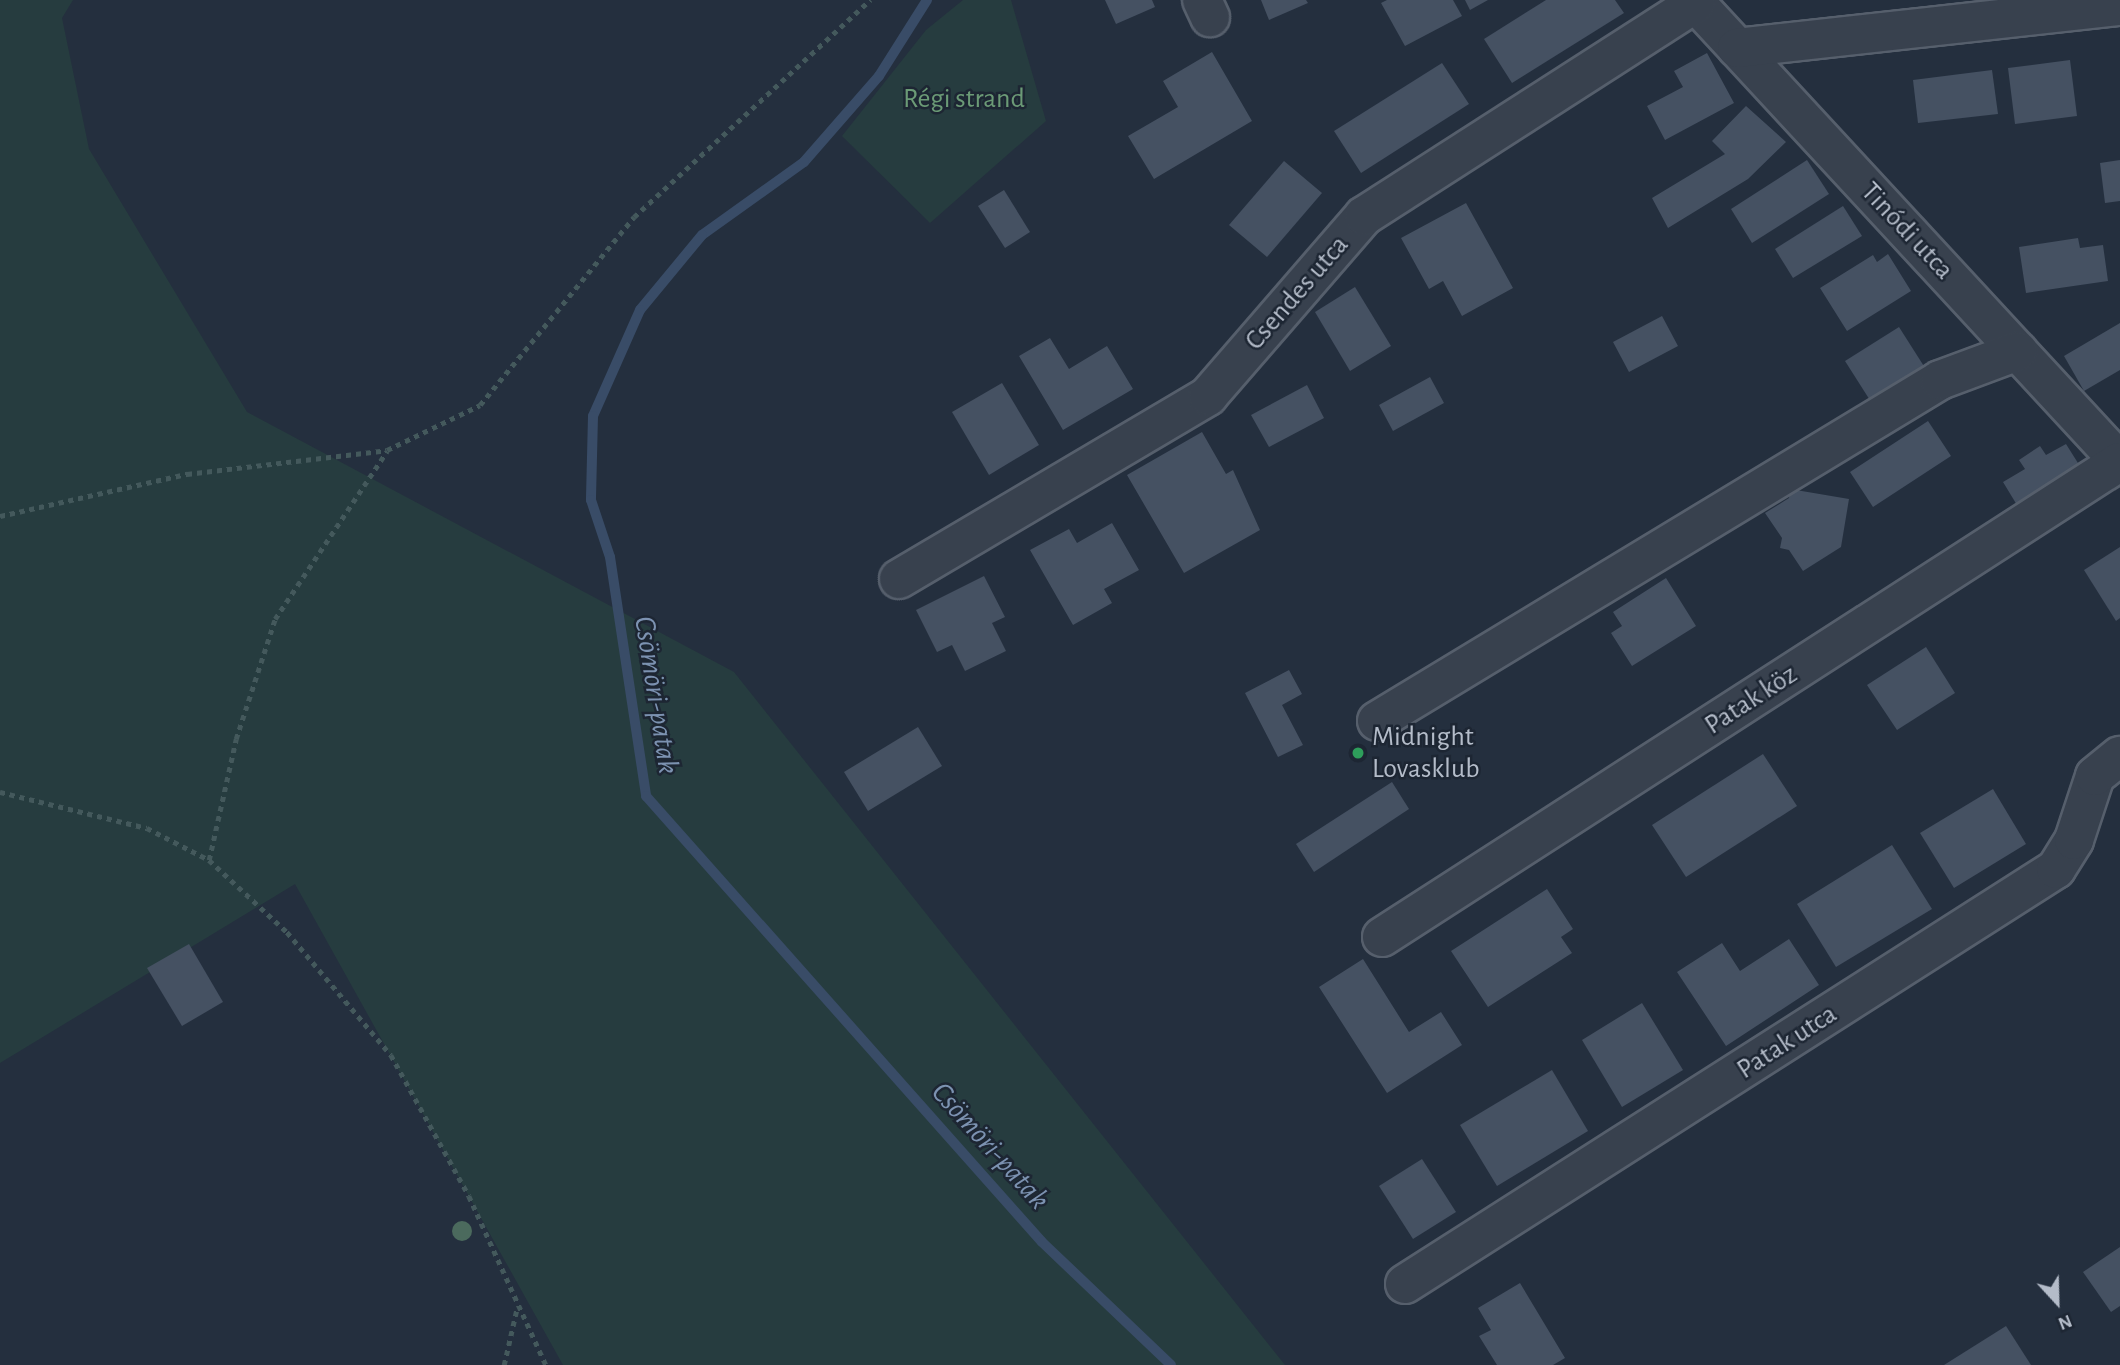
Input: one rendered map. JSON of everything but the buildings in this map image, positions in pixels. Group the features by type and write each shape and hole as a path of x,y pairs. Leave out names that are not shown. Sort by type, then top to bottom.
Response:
{"street":[{"name":"Tinódi utca","path":"1694,2 2120,462"},
{"name":"Csendes utca","path":"899,579 1208,396 1364,216 1694,2"},
{"path":"1737,48 2120,6"},
{"path":"1377,721 1940,380 2018,351"},
{"name":"Patak köz","path":"1382,937 2120,462"},
{"name":"Patak utca","path":"1405,1283 2056,869 2074,840 2095,776 2120,756"}],"path":[{"path":"0,516 187,474 387,450 480,405 634,218 870,0"},
{"path":"209,860 236,739 275,619 387,450"},
{"path":"0,792 147,828 209,860 287,932 391,1055 469,1196 545,1365"},
{"path":"504,1365 517,1307"}],"green space":[{"path":"0,0 73,0 62,18 89,149 247,412 734,672 1285,1365 563,1365 295,884 0,1063"},
{"name":"Régi strand","path":"963,0 1011,0 1046,121 930,223 842,136 926,30"}],"waterway":[{"name":"Csömöri-patak","path":"927,0 879,76 804,162 702,235 640,310 593,416 591,500 610,557 646,796 1042,1242 1171,1365"}],"place":[{"name":"Midnight Lovasklub","path":"1358,753"}]}
